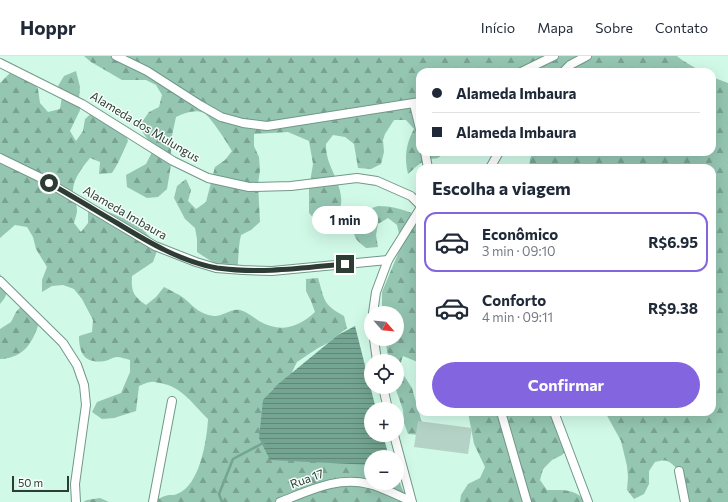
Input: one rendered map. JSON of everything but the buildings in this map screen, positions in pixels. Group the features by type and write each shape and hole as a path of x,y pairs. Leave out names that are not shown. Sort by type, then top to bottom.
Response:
{"street":[{"path":"116,56 146,71 200,106 221,117 243,123 267,126 416,103"},
{"path":"529,68 554,56"},
{"path":"567,68 587,56"},
{"name":"Alameda dos Mulungus","path":"0,63 82,104 173,161 208,178 249,187 291,186 356,178 377,181 411,196 416,201"},
{"name":"Alameda Imbaura","path":"0,158 38,177 155,246 216,268 272,271 388,260"},
{"path":"374,306 376,292 388,260 416,215"},
{"path":"0,281 63,343 77,365 84,385 86,405 75,484 76,502"},
{"path":"153,502 172,401"},
{"path":"502,416 527,502"},
{"path":"556,416 588,502"},
{"path":"396,442 411,502"},
{"path":"679,471 685,502"},
{"name":"Rua 17","path":"280,502 326,484 348,481 369,484 411,502"}],"green space":[{"path":"84,56 677,56 695,68 416,68 416,156 440,157 416,164 416,167 408,174 406,151 414,129 406,120 394,120 383,140 384,152 381,164 371,169 358,168 354,144 345,137 333,135 326,144 326,152 340,189 340,208 335,215 317,222 309,213 309,188 313,164 309,141 288,132 254,134 254,146 259,157 260,170 258,184 260,222 251,230 241,235 237,270 226,273 217,265 197,252 195,228 185,219 174,198 177,186 186,179 191,190 188,201 196,209 206,202 215,167 225,160 232,151 207,115 194,111 186,113 176,117 171,140 171,165 167,189 158,197 147,198 127,187 126,175 146,164 151,154 150,142 143,133 142,122 149,112 159,107 162,95 156,85 146,80 122,80 91,62"},
{"path":"76,71 80,87 80,110 70,131 76,141 83,131 85,119 95,110 124,130 128,141 112,173 99,174 100,162 90,158 77,176 73,189 77,210 74,223 81,232 88,223 88,211 100,209 132,222 152,239 157,251 153,262 132,276 134,293 138,299 146,305 156,297 164,287 185,299 205,314 217,316 233,310 240,310 248,313 267,325 281,328 288,327 302,322 315,312 306,291 306,279 318,278 325,301 328,305 344,316 347,328 328,343 297,362 292,372 289,384 281,385 275,388 270,392 266,399 364,453 364,490 403,490 408,502 154,502 164,496 177,494 185,489 191,482 201,461 208,419 181,392 168,385 153,382 148,382 139,386 136,411 114,418 102,419 92,412 97,402 121,393 130,372 130,360 114,357 98,362 92,361 84,356 80,348 79,336 92,332 93,320 82,299 74,289 63,285 52,286 42,292 42,280 47,267 36,249 33,237 27,227 15,225 0,238 0,83 10,73 22,74 32,79 38,89 40,103 48,112 60,109 62,97 58,86 64,76"},
{"path":"716,78 728,83 728,502 688,502 684,485 679,473 672,464 667,461 655,462 649,471 649,484 644,494 634,499 627,490 627,466 621,441 607,416 716,416 716,164 529,164 531,156 716,156"},
{"path":"378,206 400,209 416,215 416,361 404,356 404,354 388,354 386,346 404,346 404,306 382,306 382,292 400,249 400,238 397,225 388,218 378,224 376,235 378,247 366,248 355,237 353,224 354,214"},
{"path":"0,274 7,286 7,293 0,304"},
{"path":"24,303 40,319 35,334 22,352 9,358 0,359 0,329 11,322 16,312"},
{"path":"404,376 412,388 416,402 416,416 420,416 422,423 420,435 408,434 404,423 404,402 400,402 397,394 404,394"},
{"path":"469,416 556,416 570,446 562,455 552,460 543,469 540,480 547,490 563,490 573,492 582,497 585,502 460,502 461,495 468,484 480,478 485,467 474,444"},
{"path":"100,498 109,502 83,502 87,500"}],"shaded area":[{"path":"355,326 364,362 364,394 372,394 374,402 364,402 364,442 385,442 387,450 364,450 364,465 270,460 259,438 263,400 277,385 338,335"},
{"path":"418,421 472,428 468,454 414,447"}],"waterway":[{"path":"222,502 219,494 233,459 265,442"}],"route":[{"path":"49,183 155,246 216,268 272,271 345,264"}]}
